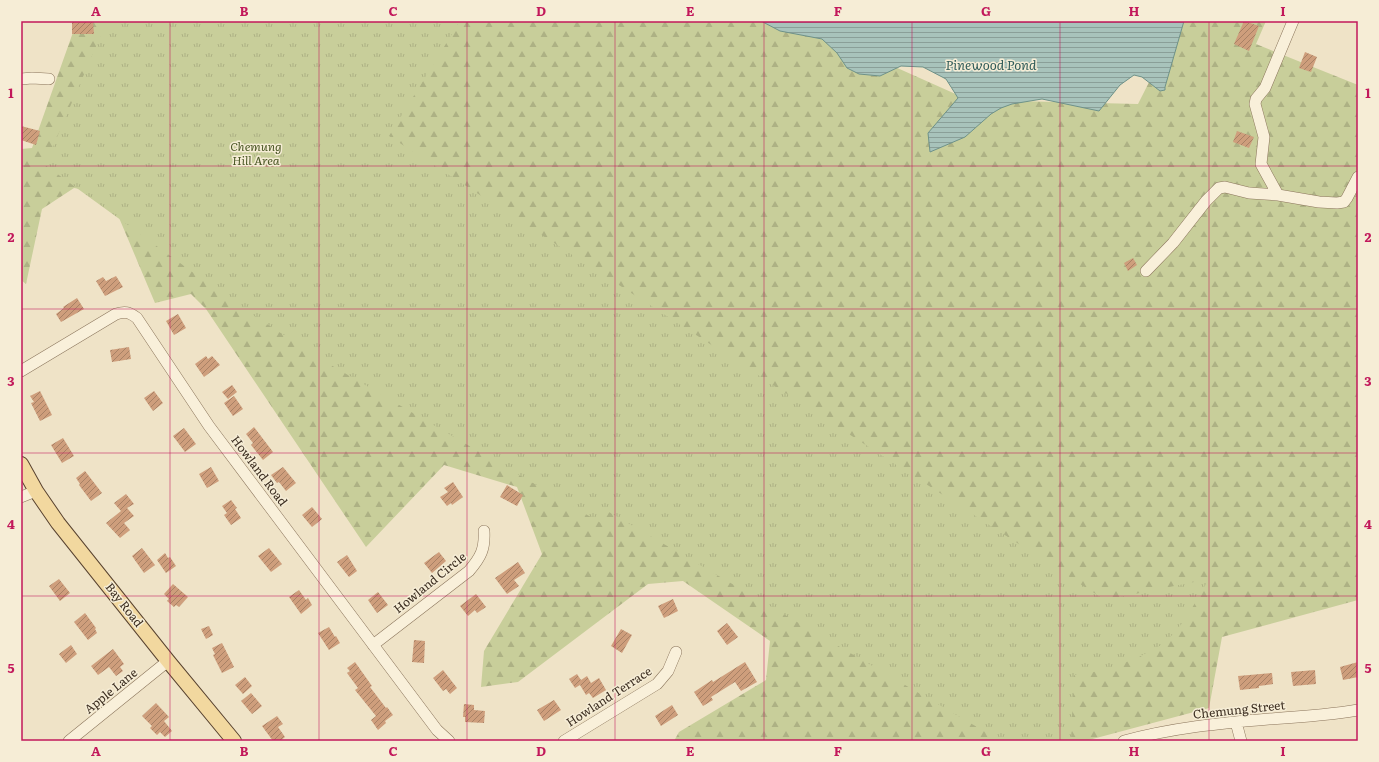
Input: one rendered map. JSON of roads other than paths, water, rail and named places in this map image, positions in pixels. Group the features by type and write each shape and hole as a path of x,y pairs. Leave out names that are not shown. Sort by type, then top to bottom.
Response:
{"main road":[{"name":"Bay Road","path":"21,464 36,491 58,522 168,661 234,741"}],"street":[{"path":"1278,195 1261,164 1264,137 1256,112 1255,101 1265,88 1293,21"},
{"path":"21,79 49,79"},
{"path":"1146,271 1173,243 1206,201 1219,188 1225,187 1249,193 1278,195 1319,202 1344,202 1358,177"},
{"name":"Howland Road","path":"21,371 116,314 124,312 130,313 137,318 209,426 437,730 449,741"},
{"path":"21,497 36,491"},
{"name":"Howland Circle","path":"373,645 469,570 477,561 482,552 485,542 484,531"},
{"name":"Howland Terrace","path":"564,741 657,684 668,671 676,652"},
{"name":"Apple Lane","path":"69,741 168,661"},
{"name":"Chemung Street","path":"1124,741 1168,731 1236,722 1358,710"},
{"path":"1236,722 1241,741"}],"water":[{"name":"Pinewood Pond","path":"761,21 1184,21 1165,90 1160,91 1142,77 1134,75 1120,85 1099,111 1042,99 1012,104 991,114 965,137 930,152 928,133 958,98 946,79 923,67 901,66 880,76 859,74 847,68 837,53 822,39 780,31"}],"park label":[{"name":"Chemung Hill Area","path":"256,154"}]}
